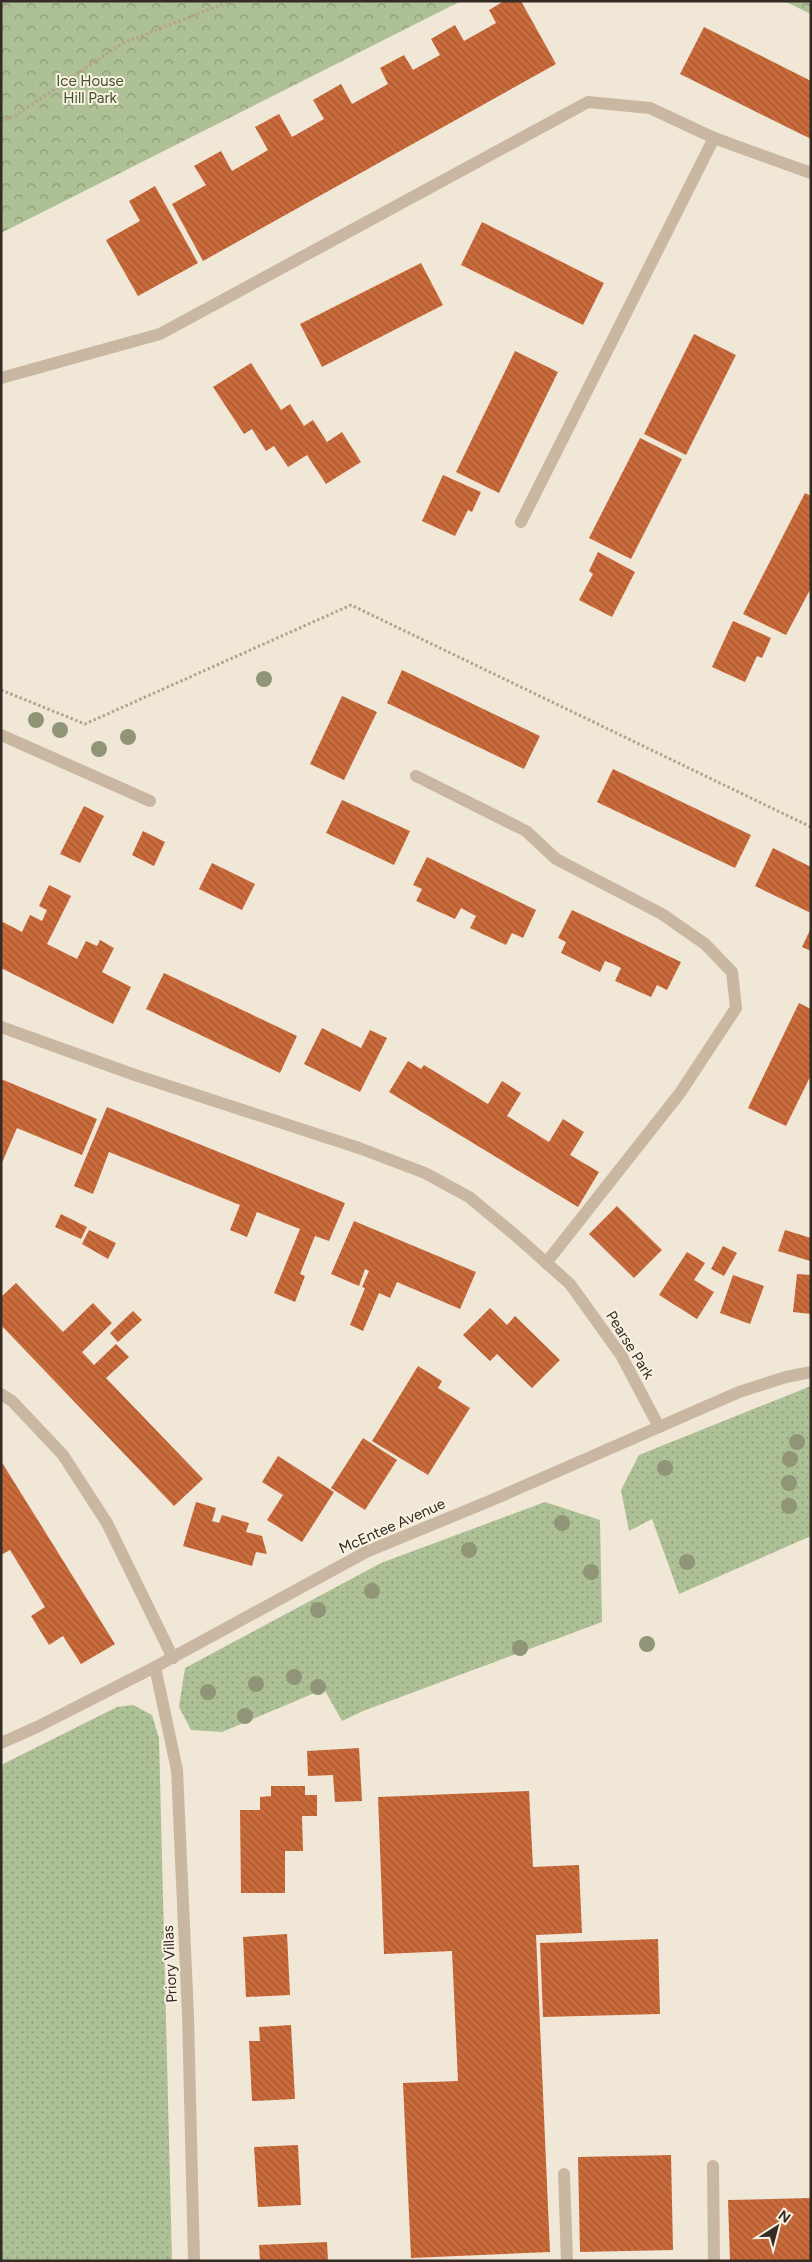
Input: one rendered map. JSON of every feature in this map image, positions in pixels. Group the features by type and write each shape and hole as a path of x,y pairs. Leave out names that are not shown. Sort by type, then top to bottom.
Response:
{"street":[{"path":"1,378 160,334 588,102 650,108 714,138 811,173"},
{"path":"521,522 714,138"},
{"path":"1,736 150,802"},
{"path":"416,776 526,831 556,859 662,914 705,944 732,972 736,1008 680,1093 546,1263"},
{"name":"Pearse Park","path":"1,1027 135,1074 359,1148 425,1173 469,1197 570,1284 620,1355 659,1427"},
{"name":"McEntee Avenue","path":"1,1743 37,1727 173,1658 366,1552 492,1500 739,1392 786,1377 811,1372"},
{"path":"1,1394 12,1401 63,1455 102,1516 173,1658"},
{"name":"Priory Villas","path":"155,1667 177,1770 188,2025 194,2261"},
{"path":"713,2166 714,2261"},
{"path":"564,2174 567,2261"}],"path":[{"path":"1,122 16,115 123,43 231,1"},
{"path":"1,690 85,724 351,605 811,827"}],"green space":[{"name":"Ice House Hill Park","path":"1,1 461,1 1,233"},
{"path":"784,1 811,1 811,14"},
{"path":"811,1386 811,1536 679,1594 652,1519 629,1531 621,1490 639,1455"},
{"path":"545,1502 600,1520 602,1622 363,1711 342,1721 324,1689 222,1732 191,1730 179,1707 185,1668 381,1563"},
{"path":"133,1705 152,1715 159,1738 172,2261 1,2261 1,1765 117,1707"}],"building":[{"path":"504,1 521,1 556,64 203,261 172,204 206,185 194,166 221,151 232,171 268,150 255,127 279,114 292,137 324,119 313,100 341,84 352,104 388,84 380,68 404,55 413,70 440,55 431,39 455,25 464,41 496,23 489,10"},
{"path":"704,27 811,81 811,139 680,74"},
{"path":"155,186 198,263 138,296 106,240 140,221 129,201"},
{"path":"482,222 604,283 583,325 461,265"},
{"path":"421,263 443,305 322,367 300,324"},
{"path":"694,334 736,355 686,455 644,434"},
{"path":"515,351 558,372 499,493 456,472"},
{"path":"251,363 281,410 290,404 304,426 313,420 327,442 342,432 361,462 326,484 307,455 288,467 274,446 266,451 252,429 244,434 213,387"},
{"path":"640,438 682,459 631,559 589,538"},
{"path":"443,475 481,492 472,512 468,510 455,536 422,521"},
{"path":"805,493 811,496 811,588 786,635 743,614"},
{"path":"598,552 635,572 612,617 579,600 593,574 589,571"},
{"path":"733,621 771,638 762,658 757,656 745,682 712,667"},
{"path":"402,670 540,736 524,769 387,703"},
{"path":"342,696 377,712 344,780 310,764"},
{"path":"613,769 751,835 735,868 597,802"},
{"path":"342,800 410,831 394,865 326,833"},
{"path":"84,806 104,816 80,863 60,854"},
{"path":"143,831 165,842 154,866 132,855"},
{"path":"773,848 811,867 811,913 755,886"},
{"path":"427,857 536,910 523,938 512,933 506,945 470,928 476,916 461,908 455,919 416,901 422,889 413,885"},
{"path":"212,863 255,884 242,910 199,889"},
{"path":"49,885 71,896 47,944 77,959 86,941 97,946 100,940 114,948 102,972 131,987 113,1024 1,968 1,921 22,932 30,915 42,921 47,910 39,906"},
{"path":"572,910 681,962 667,990 657,985 651,997 615,981 621,968 613,964 605,961 600,972 561,953 566,942 558,938"},
{"path":"811,928 811,951 802,947"},
{"path":"164,973 297,1036 280,1073 146,1009"},
{"path":"799,1003 811,1009 811,1075 786,1126 748,1108"},
{"path":"322,1028 361,1048 370,1030 387,1038 360,1092 304,1064"},
{"path":"408,1061 421,1069 424,1065 488,1104 502,1081 521,1093 507,1116 549,1142 563,1119 584,1132 570,1155 599,1172 578,1207 389,1092"},
{"path":"1,1079 97,1119 82,1155 17,1128 1,1165"},
{"path":"107,1107 345,1203 329,1241 315,1236 300,1274 305,1276 295,1302 274,1293 300,1229 257,1212 247,1237 230,1230 240,1205 109,1152 93,1194 74,1186"},
{"path":"617,1206 662,1250 634,1278 589,1234"},
{"path":"61,1214 87,1227 81,1239 55,1227"},
{"path":"354,1221 476,1272 460,1309 397,1282 390,1298 379,1293 363,1331 350,1325 365,1288 362,1287 369,1271 365,1269 359,1286 331,1274"},
{"path":"89,1230 116,1243 108,1259 82,1244"},
{"path":"785,1230 811,1238 810,1261 778,1251"},
{"path":"723,1246 737,1253 724,1276 711,1269"},
{"path":"687,1252 705,1263 694,1280 714,1292 697,1319 659,1295"},
{"path":"797,1274 811,1275 811,1314 793,1312"},
{"path":"733,1275 764,1286 750,1324 720,1313"},
{"path":"16,1283 63,1332 93,1303 112,1323 82,1352 94,1365 116,1344 129,1357 106,1378 203,1479 174,1506 1,1325 1,1297"},
{"path":"490,1308 507,1325 515,1316 560,1360 532,1388 497,1354 490,1361 463,1335"},
{"path":"133,1311 142,1320 118,1342 110,1333"},
{"path":"418,1366 442,1381 438,1388 470,1408 428,1475 372,1441"},
{"path":"363,1438 397,1460 365,1510 331,1488"},
{"path":"278,1456 334,1492 302,1542 267,1520 283,1495 262,1482"},
{"path":"1,1461 115,1644 81,1664 63,1636 49,1645 31,1616 45,1607 10,1550 1,1555"},
{"path":"196,1502 216,1508 212,1521 219,1523 222,1515 249,1523 246,1532 262,1536 267,1554 256,1552 252,1566 183,1546"},
{"path":"359,1748 362,1801 335,1802 333,1775 308,1776 307,1751"},
{"path":"271,1786 305,1786 305,1795 317,1795 317,1816 302,1816 303,1851 285,1851 285,1893 241,1893 240,1810 260,1810 260,1797 271,1796"},
{"path":"529,1791 533,1867 579,1865 582,1933 536,1935 550,2252 411,2258 403,2083 458,2081 452,1951 384,1954 378,1797"},
{"path":"287,1934 290,1995 246,1997 243,1937"},
{"path":"658,1939 660,2014 543,2017 540,1943"},
{"path":"291,2025 295,2099 252,2101 249,2041 260,2041 259,2027"},
{"path":"298,2145 301,2205 258,2207 254,2147"},
{"path":"671,2155 673,2250 580,2252 578,2157"},
{"path":"811,2198 811,2261 730,2261 728,2200"},
{"path":"327,2242 328,2261 260,2261 259,2245"}]}
